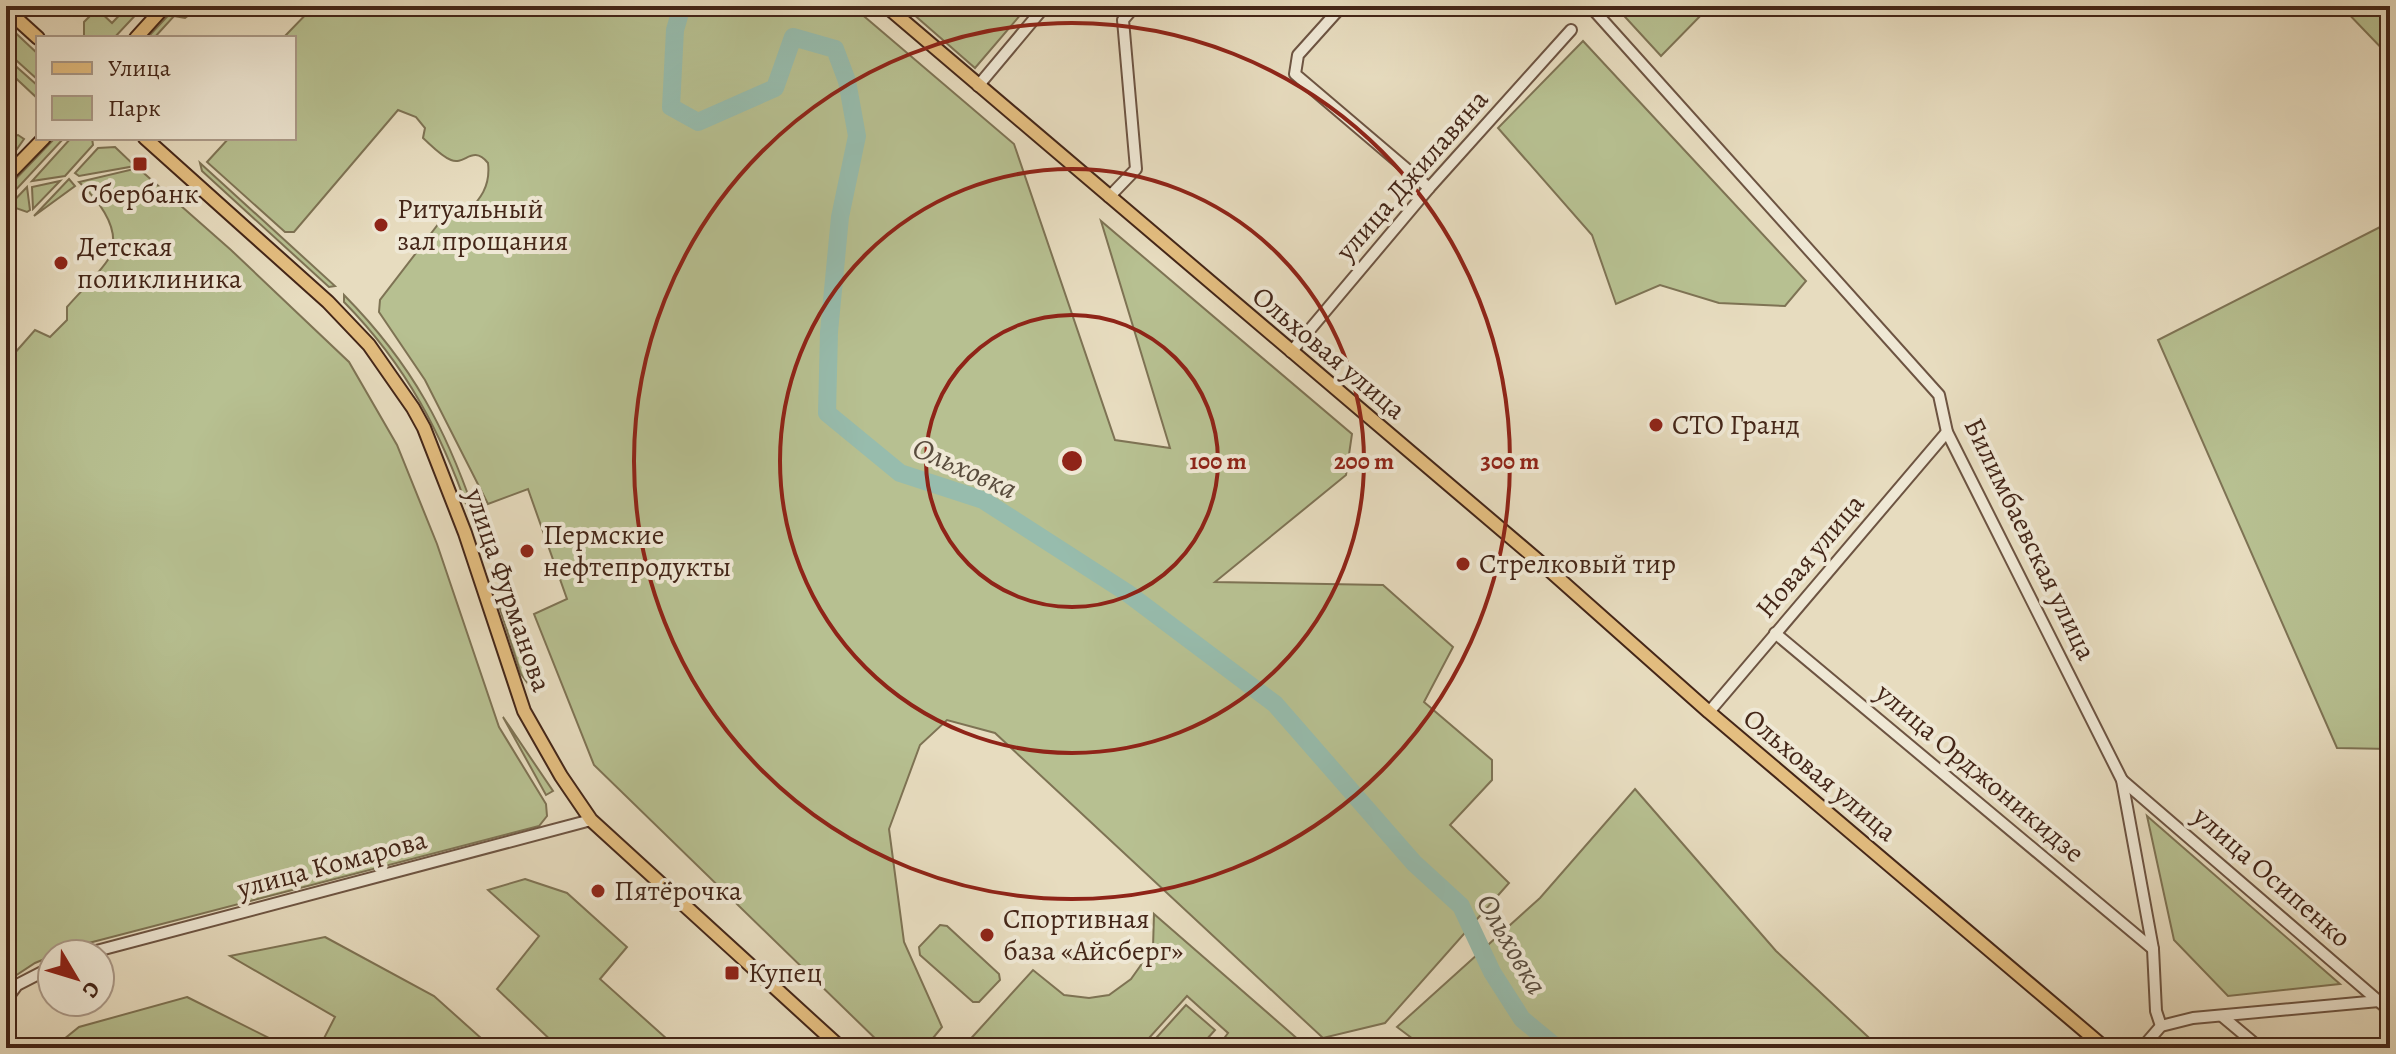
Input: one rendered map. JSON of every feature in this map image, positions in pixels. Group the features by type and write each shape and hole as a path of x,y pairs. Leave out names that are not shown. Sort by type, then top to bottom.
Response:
{"main road":[{"path":"138,36 165,6"},
{"name":"Ольховая улица","path":"886,6 2105,1048"},
{"path":"6,9 36,36"},
{"path":"6,177 42,140"},
{"name":"улица Фурманова","path":"147,140 328,302 369,345 413,408 424,428 465,533 524,711 561,776 591,820 841,1048"}],"street":[{"path":"978,86 1045,6"},
{"path":"1109,197 1136,169 1123,20 1135,6"},
{"path":"1342,6 1298,55 1295,74 1429,188"},
{"name":"Билимбаевская улица","path":"1590,6 1939,395 1947,432 2122,780 2153,949 2156,1011 2161,1026"},
{"name":"улица Джилавяна","path":"1291,352 1429,188 1571,30"},
{"name":"Новая улица","path":"1709,712 1947,432"},
{"name":"улица Орджоникидзе","path":"1775,633 2153,949"},
{"name":"улица Осипенко","path":"2122,780 2385,1001 2390,1011"},
{"name":"улица Комарова","path":"116,946 591,820"},
{"path":"6,1000 17,985 36,975"},
{"path":"2142,1048 2161,1026 2193,1018 2385,1001"},
{"path":"2223,1017 2260,1048"}],"green space":[{"path":"128,6 144,6 116,36 84,36 84,22 97,9 112,23"},
{"path":"177,6 189,6 189,15 185,18 174,16 156,36 149,36"},
{"path":"314,6 852,6 1014,144 1115,440 1170,448 1101,221 1352,434 1346,475 1215,582 1383,585 1453,647 1424,702 1492,760 1492,780 1450,825 1509,883 1385,1023 1323,1038 995,733 947,720 920,745 889,829 904,942 942,1027 925,1048 885,1048 594,765 534,614 567,599 528,489 488,504 425,380 379,312 380,300 449,210 463,218 479,199 488,180 488,163 477,155 456,161 447,158 423,138 425,128 416,117 398,110 294,232 285,232 207,162 227,140 296,140 296,36 285,36"},
{"path":"904,6 1028,6 975,68"},
{"path":"1615,6 1710,6 1661,56"},
{"path":"2341,6 2390,6 2390,57"},
{"path":"6,24 36,52 36,78 6,51"},
{"path":"1583,41 1806,281 1785,306 1719,303 1660,285 1616,304 1592,235 1498,128"},
{"path":"10,61 36,84 36,97 6,69"},
{"path":"18,135 24,139 6,161 6,141"},
{"path":"53,140 62,140 12,194 6,189"},
{"path":"69,140 92,140 93,145 65,176 32,181"},
{"path":"115,147 135,166 79,176 75,173 98,148"},
{"path":"200,163 335,286 329,287 202,171"},
{"path":"138,168 231,250 349,362 397,445 437,544 499,727 546,804 547,816 539,826 108,938 36,938 36,963 6,982 6,363 35,330 50,337 67,320 67,307 109,259 113,244 110,223 100,205 79,182"},
{"path":"69,179 75,186 34,216"},
{"path":"60,181 33,209 32,187"},
{"path":"27,187 30,210 27,212 16,208 6,215 6,209"},
{"path":"2390,222 2390,749 2337,748 2158,340"},
{"path":"344,295 390,347 425,400 454,458 478,523 471,518 448,458 420,402 386,351 344,302"},
{"path":"501,599 536,695 521,674 499,606"},
{"path":"503,717 553,791 546,795"},
{"path":"1635,789 1776,951 1880,1048 1425,1048 1397,1027 1540,898"},
{"path":"2147,816 2340,984 2228,996 2174,940"},
{"path":"525,879 567,893 627,947 600,979 677,1048 559,1048 497,989 539,936 488,890"},
{"path":"1154,914 1308,1048 1217,1048 1228,1033 1187,996 1140,1048 1125,1048 1118,1042 1113,1048 971,1048 966,1044 1033,970 1064,995 1089,998 1109,995 1131,979 1153,948"},
{"path":"940,925 947,926 999,974 1000,980 979,1002 973,1002 920,955 919,947"},
{"path":"325,937 434,996 492,1048 319,1048 335,1017 230,956"},
{"path":"187,997 289,1048 53,1048 79,1027"},
{"path":"1186,1005 1215,1030 1199,1048 1147,1048"}],"waterway":[{"name":"Ольховка","path":"682,6 675,30 671,107 698,122 775,88 793,37 835,49 847,81 857,136 840,217 829,332 827,413 900,473 983,500 1126,592 1275,704 1414,863 1461,906 1492,972 1522,1019 1557,1048"}],"place":[{"name":"Сбербанк","path":"140,164"},
{"name":"Ритуальный зал прощания","path":"381,225"},
{"name":"Детская поликлиника","path":"61,263"},
{"name":"СТО Гранд","path":"1656,425"},
{"name":"Пермские нефтепродукты","path":"527,551"},
{"name":"Стрелковый тир","path":"1463,564"},
{"name":"Пятёрочка","path":"598,891"},
{"name":"Спортивная база «Айсберг»","path":"987,935"},
{"name":"Купец","path":"732,973"}]}
